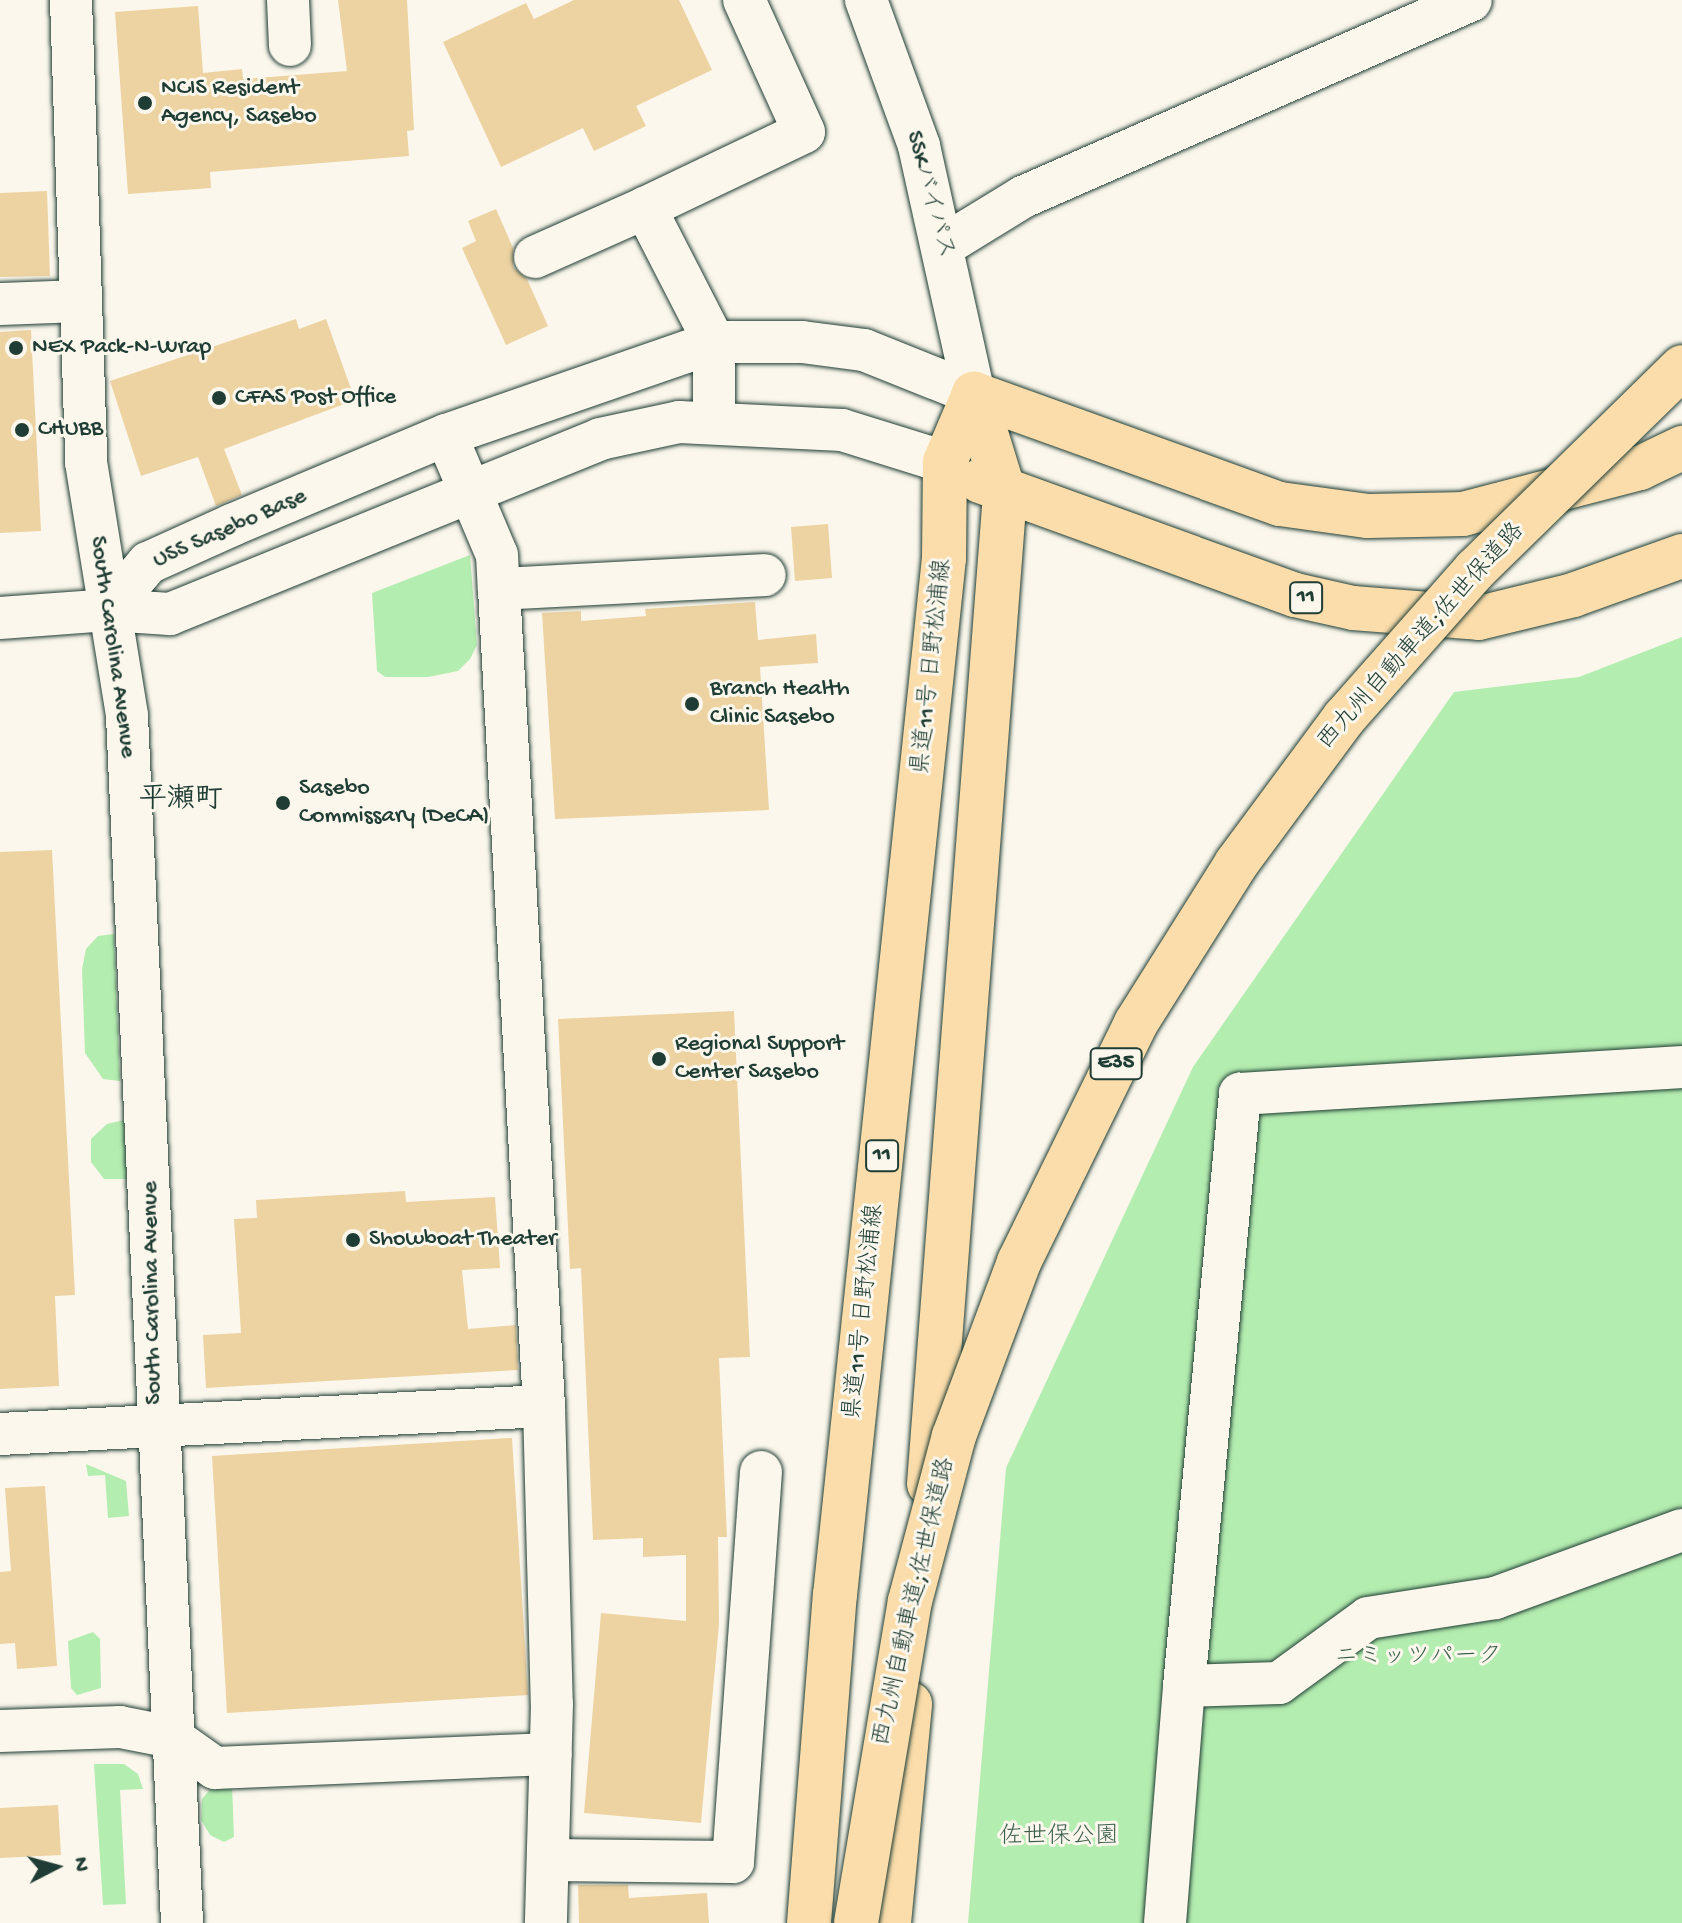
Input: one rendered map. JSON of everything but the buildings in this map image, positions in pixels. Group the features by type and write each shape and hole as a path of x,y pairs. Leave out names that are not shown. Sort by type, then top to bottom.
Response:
{"main road":[{"name":"西九州自動車道;佐世保道路","path":"856,1923 907,1616 954,1436 1019,1262 1136,1023 1236,864 1344,718 1475,570 1682,367"},
{"path":"974,394 1280,504 1368,516 1463,514 1640,468 1682,448"},
{"path":"889,1923 944,1318 1005,495 974,394"},
{"name":"県道11号 日野松浦線","path":"809,1923 835,1595 944,558 945,462 974,394"},
{"name":"11","path":"945,462 1005,495 1295,595 1353,608 1479,618 1573,595 1682,556"}],"street":[{"name":"South Carolina Avenue","path":"0,1434 155,1426 149,1130 127,716 86,462 71,0"},
{"path":"288,0 290,45"},
{"path":"535,257 804,132 744,0"},
{"name":"SSKバイパス","path":"866,0 919,146 974,394"},
{"path":"1380,40 1391,0"},
{"path":"943,246 1023,197 1471,0"},
{"path":"645,208 714,342 714,423"},
{"path":"0,304 79,301"},
{"name":"USS Sasebo Base","path":"108,610 148,563 446,435 714,342 802,342 864,350 974,394"},
{"path":"0,618 108,610 170,614 600,439 679,422 842,430 945,462"},
{"path":"446,435 497,555 544,1406 551,1754 546,1923"},
{"path":"499,589 765,575"},
{"path":"1165,1923 1184,1686 1240,1094 1682,1067"},
{"path":"182,1923 155,1426 544,1406"},
{"path":"548,1860 733,1862 761,1472"},
{"path":"1184,1686 1279,1683 1368,1618 1495,1598 1682,1530"},
{"path":"0,1731 120,1727 171,1737 215,1768 551,1754"}],"green space":[{"path":"470,555 477,645 470,659 458,671 428,677 385,677 377,671 372,593"},
{"name":"ニミッツパーク","path":"1682,637 1682,1923 968,1923 1006,1468 1193,1067 1454,692 1579,677"},
{"path":"114,934 120,1081 103,1079 85,1053 82,969 86,949 98,936"},
{"path":"124,1120 127,1179 104,1179 91,1162 91,1139 107,1124"},
{"path":"86,1464 126,1481 129,1516 108,1518 105,1475 88,1476"},
{"path":"93,1632 100,1639 101,1688 77,1695 71,1688 68,1641"},
{"path":"94,1764 124,1764 138,1774 143,1789 120,1790 126,1904 103,1905"},
{"path":"232,1785 234,1837 224,1842 210,1835 201,1820 202,1799 213,1786"}],"place":[{"name":"NCIS Resident Agency, Sasebo","path":"145,103"},
{"name":"NEX Pack-N-Wrap","path":"16,348"},
{"name":"CFAS Post Office","path":"219,398"},
{"name":"CHUBB","path":"22,430"},
{"name":"Branch Health Clinic Sasebo","path":"692,704"},
{"name":"Sasebo Commissary (DeCA)","path":"283,803"},
{"name":"Regional Support Center Sasebo","path":"659,1059"},
{"name":"Showboat Theater","path":"353,1240"}],"district":[{"name":"平瀬町","path":"181,801"}],"park label":[{"name":"佐世保公園","path":"1059,1838"}]}
